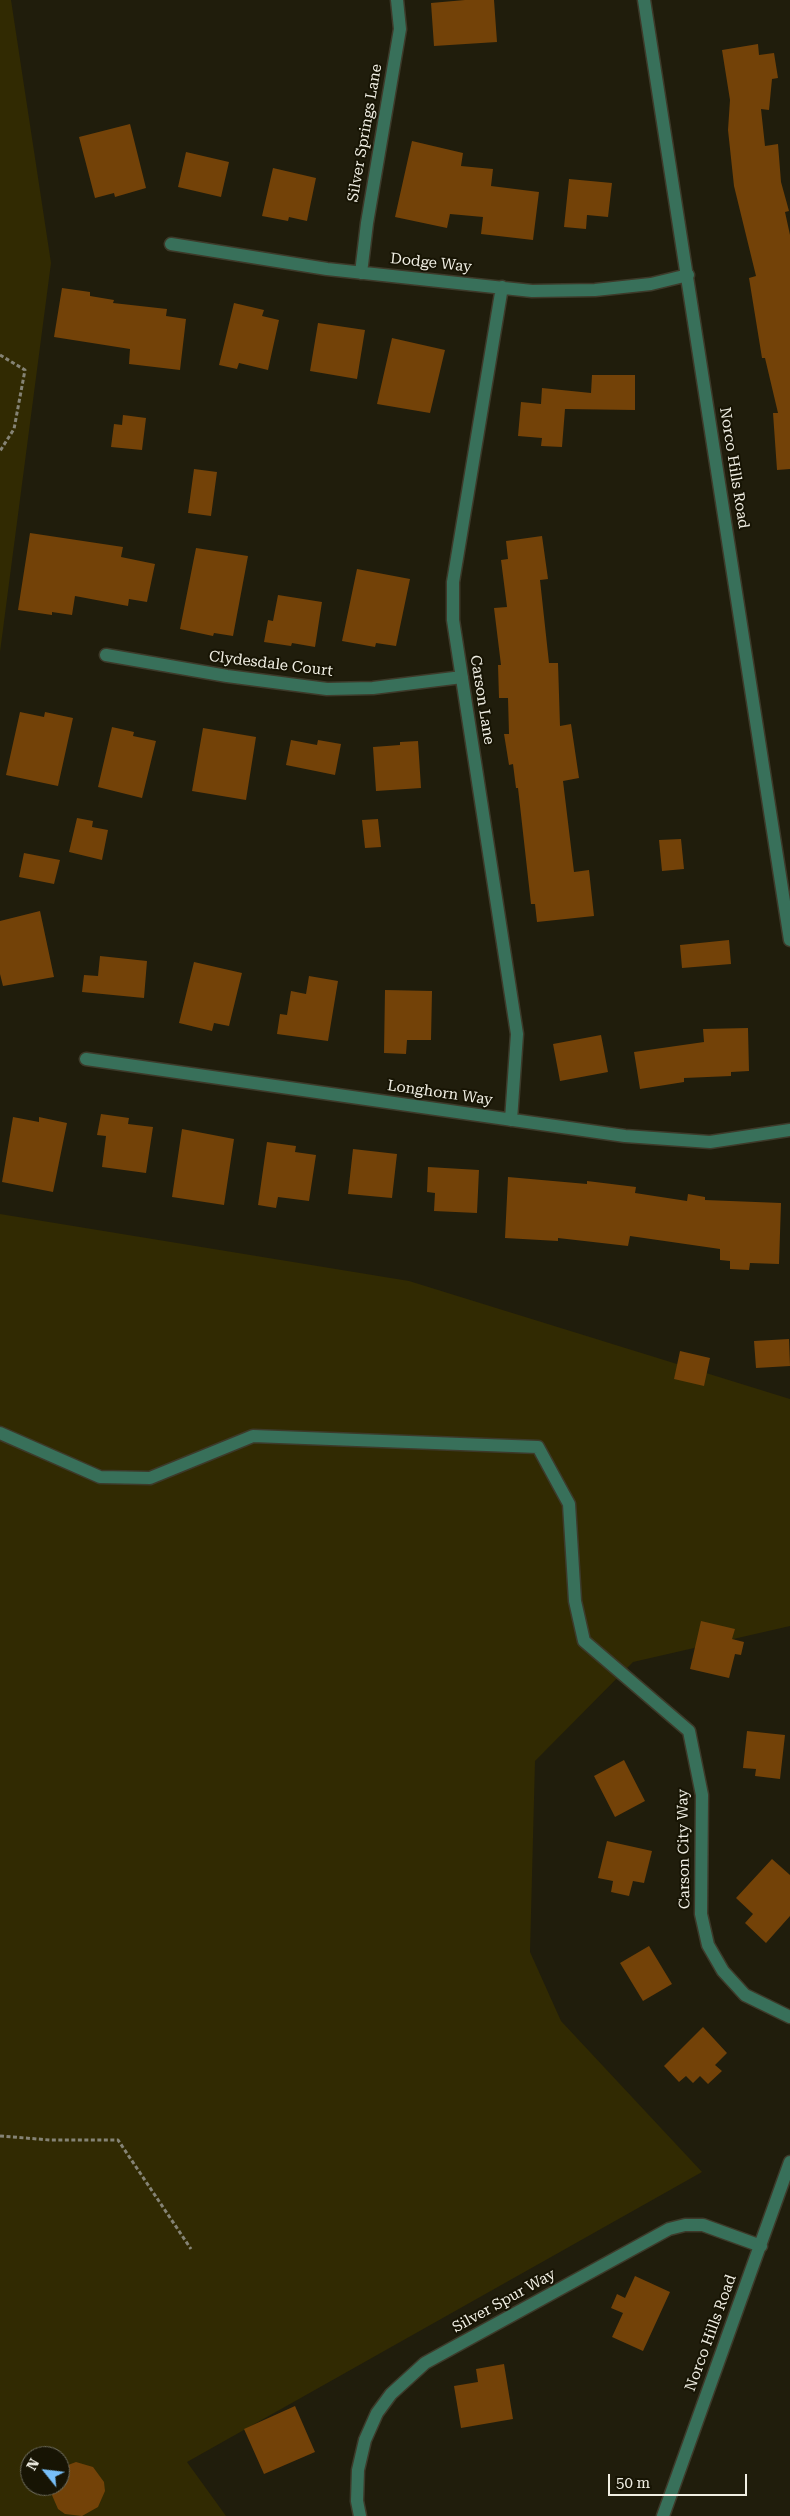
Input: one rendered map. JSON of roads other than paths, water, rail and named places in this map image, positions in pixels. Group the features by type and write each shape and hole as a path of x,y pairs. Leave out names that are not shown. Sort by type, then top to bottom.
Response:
{"street":[{"name":"Silver Springs Lane","path":"361,272 367,223 400,29 398,0"},
{"name":"Norco Hills Road","path":"644,0 790,940"},
{"name":"Dodge Way","path":"171,244 327,269 532,290 595,290 650,284 688,275"},
{"name":"Carson Lane","path":"502,287 453,582 453,620 516,1034 511,1120"},
{"name":"Clydesdale Court","path":"106,655 227,676 327,689 373,688 462,678"},
{"name":"Longhorn Way","path":"86,1059 625,1136 710,1142 790,1130"},
{"name":"Carson City Way","path":"0,1433 100,1477 150,1478 253,1436 538,1447 569,1504 575,1600 584,1641 689,1731 702,1796 699,1875 701,1914 708,1945 723,1971 745,1995 790,2017"},
{"name":"Norco Hills Road","path":"663,2516 790,2162"},
{"name":"Silver Spur Way","path":"360,2516 357,2501 358,2470 365,2440 377,2413 391,2394 425,2363 670,2229 685,2225 703,2225 761,2246"}]}
